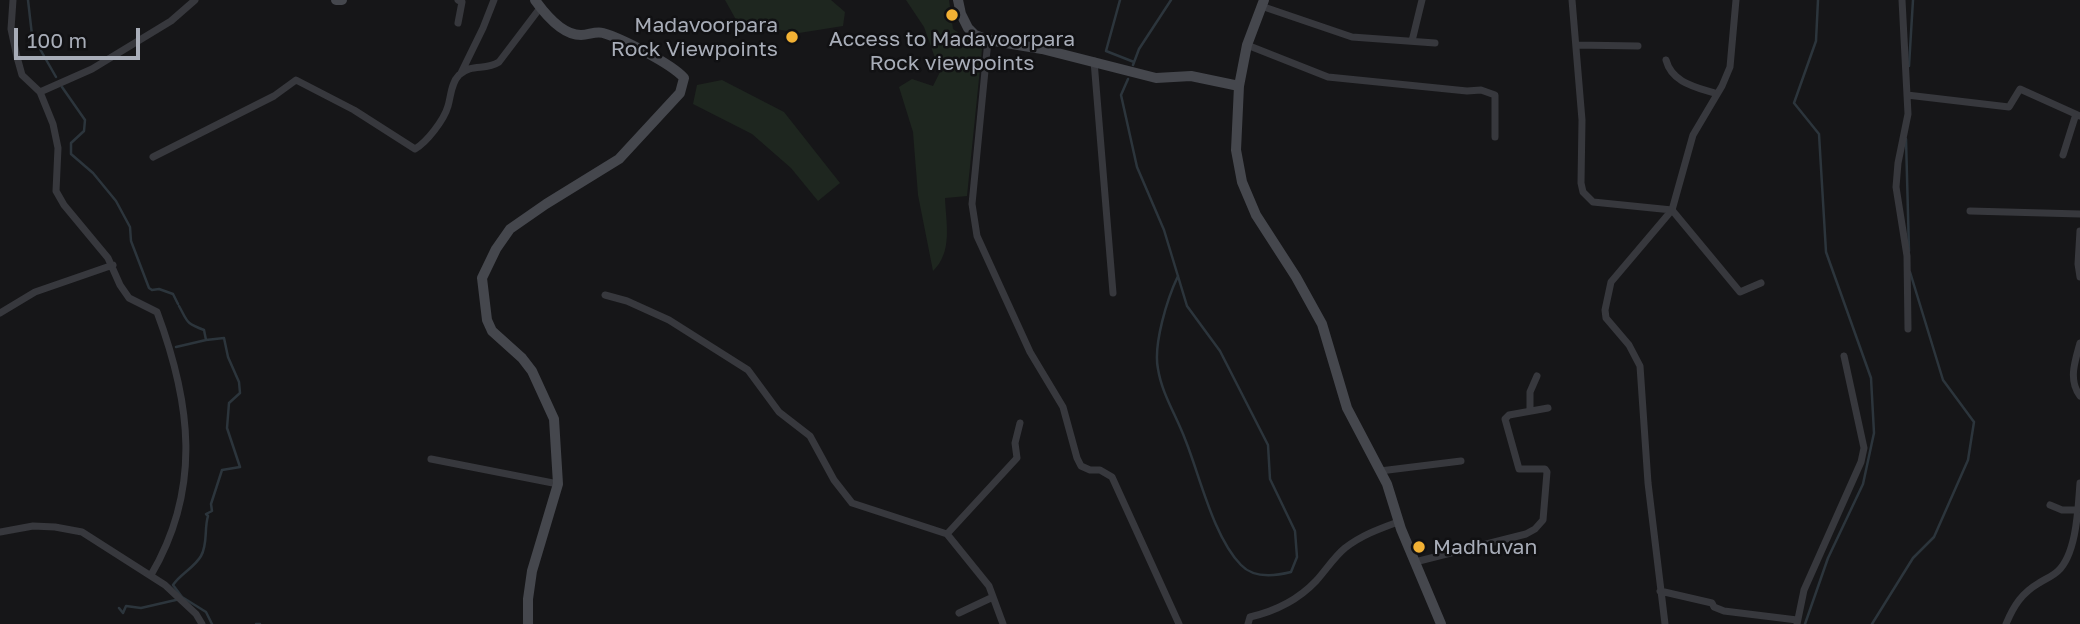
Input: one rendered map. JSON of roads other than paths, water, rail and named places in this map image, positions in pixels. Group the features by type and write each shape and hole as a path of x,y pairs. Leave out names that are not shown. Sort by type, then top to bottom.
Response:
{"main road":[{"path":"336,0 342,0"},
{"path":"958,0 968,28 975,35 988,40 1042,49 1156,78 1191,76 1239,86"},
{"path":"1262,3 1247,45 1239,86 1236,150 1242,182 1256,215 1296,277 1322,324 1347,408 1380,471 1398,522 1441,624"},
{"path":"528,624 532,571 558,484 554,419 531,371 522,358 492,331 486,320 482,278 496,248 510,229 620,159 680,93 684,78 665,63 603,33 570,33 555,23 537,4"}],"street":[{"path":"13,0 11,29 22,75 40,92 53,124 58,148 56,191 64,205 113,265 120,285 129,298 157,312 167,338 181,396 186,440 181,503 172,537 151,575"},
{"path":"40,92 92,69 171,21 195,0"},
{"path":"457,23 462,2 458,0"},
{"path":"153,157 274,96 296,80 354,110 415,149 422,145 447,109 455,80 483,28 494,0"},
{"path":"1412,41 1422,0"},
{"path":"1572,0 1582,120 1583,192 1593,202 1672,210 1740,292 1761,283"},
{"path":"1665,624 1648,483 1640,366 1629,345 1606,318 1605,310 1611,282 1672,210 1693,135 1730,67 1736,0"},
{"path":"1902,0 1908,114 1896,187 1907,256 1908,329"},
{"path":"1262,3 1352,37 1435,43"},
{"path":"461,73 473,67 490,68 499,62 537,4"},
{"path":"988,40 972,204 977,236 1030,352 1063,407 1081,466 1090,471 1100,470 1112,477 1179,624"},
{"path":"1247,45 1328,76 1467,91 1481,90 1495,95 1495,137"},
{"path":"1576,45 1638,47"},
{"path":"1666,60 1668,68 1682,83 1717,94"},
{"path":"1094,61 1113,293"},
{"path":"1907,95 2009,107 2020,89 2078,115 2063,155"},
{"path":"1970,211 2080,214"},
{"path":"2080,232 2080,277"},
{"path":"0,313 36,292 113,265"},
{"path":"605,295 627,301 669,320 748,370 779,412 810,436 834,480 852,503 947,534 989,586 1003,624"},
{"path":"2080,343 2073,375 2074,386 2080,396"},
{"path":"1660,591 1712,603 1714,607 1724,611 1797,622 1804,590 1861,462 1864,448 1844,356"},
{"path":"1530,411 1530,392 1537,376"},
{"path":"1416,562 1526,534 1543,520 1547,472 1545,469 1519,469 1505,421 1507,415 1548,408"},
{"path":"947,534 1017,458 1015,443 1020,423"},
{"path":"431,459 558,484"},
{"path":"1380,471 1461,461"},
{"path":"2006,624 2020,597 2060,569 2076,530 2080,483"},
{"path":"2050,505 2062,510 2077,510"},
{"path":"1248,624 1250,617 1285,605 1300,596 1342,550 1368,533 1398,522"},
{"path":"0,532 33,527 55,527 82,532 151,575 186,604 202,624"},
{"path":"959,613 993,597"}],"waterway":[{"path":"28,0 32,35 56,77"},
{"path":"1120,0 1106,51 1134,62"},
{"path":"1133,65 1139,49 1171,0"},
{"path":"1805,624 1828,558 1863,484 1874,433 1871,378 1826,252 1819,134 1794,103 1816,41 1818,0"},
{"path":"1909,66 1913,0"},
{"path":"1128,79 1121,95 1137,167 1164,230 1187,306 1220,351 1268,445 1270,479 1295,531 1297,557 1291,572 1272,575 1252,573 1231,553 1215,522 1185,439 1166,396 1158,369 1157,348 1166,309 1170,297 1174,286 1178,276"},
{"path":"62,87 85,120 84,131 71,143 71,154 93,173 116,201 130,227 131,241 149,288 173,294 178,304"},
{"path":"1906,139 1909,251"},
{"path":"1872,624 1913,558 1934,537 1968,460 1974,422 1943,380 1910,272"},
{"path":"179,306 193,326 204,330 206,340 224,338 228,357 239,382 240,393 229,403 227,428 240,467 222,470 211,504 212,511 206,514 208,516 203,551 198,560 173,585 182,597 206,612 212,624"},
{"path":"176,347 206,340"},
{"path":"119,608 123,613 126,606 141,608 180,599"}],"place":[{"name":"Access to Madavoorpara Rock viewpoints","path":"952,15"},
{"name":"Madavoorpara Rock Viewpoints","path":"792,37"},
{"name":"Madhuvan","path":"1419,547"}]}
